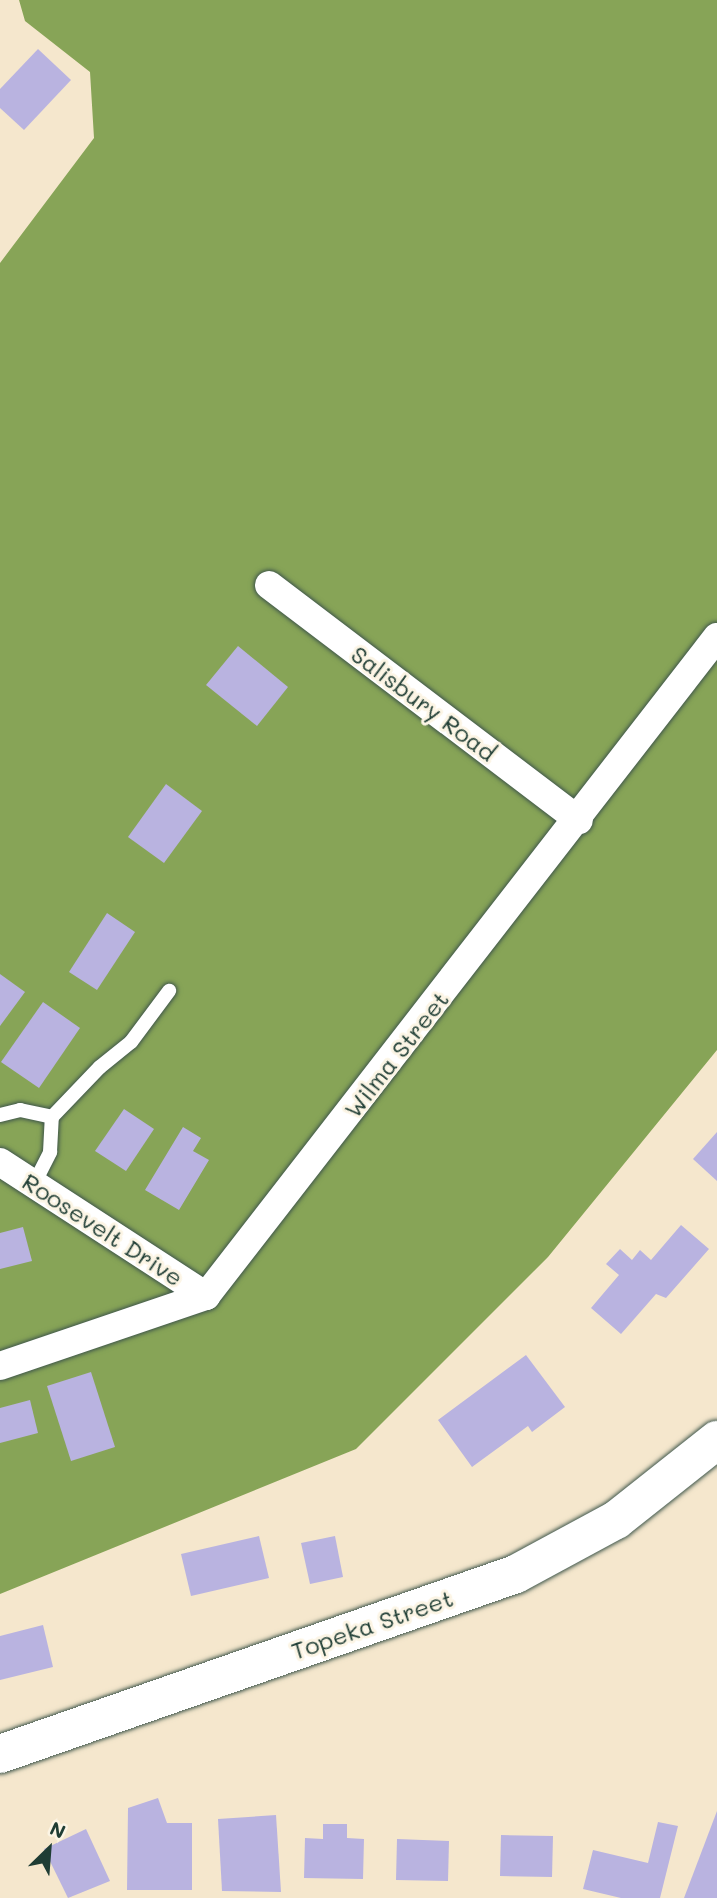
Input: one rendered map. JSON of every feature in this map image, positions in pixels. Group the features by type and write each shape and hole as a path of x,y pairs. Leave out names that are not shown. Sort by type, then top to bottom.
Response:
{"street":[{"name":"Salisbury Road","path":"269,585 579,820"},
{"name":"Wilma Street","path":"206,1296 579,820 717,637"},
{"name":"Roosevelt Drive","path":"0,1162 206,1296"},
{"path":"0,1366 206,1296"},
{"name":"Topeka Street","path":"0,1754 516,1574 616,1520 717,1440"}],"lane":[{"path":"34,1184 50,1152 52,1117 100,1067 131,1042 169,991"},
{"path":"0,1115 20,1110 52,1117"}],"green space":[{"path":"19,0 717,0 717,1050 548,1257 356,1449 0,1594 0,263 94,138 90,72 25,21"}],"building":[{"path":"38,49 71,80 24,130 0,108 0,89"},
{"path":"238,646 288,687 257,726 206,685"},
{"path":"166,784 202,811 164,863 128,837"},
{"path":"107,913 135,932 97,990 69,972"},
{"path":"0,974 25,992 0,1026"},
{"path":"43,1002 80,1028 39,1088 1,1062"},
{"path":"124,1109 154,1129 126,1171 95,1151"},
{"path":"183,1127 201,1138 193,1151 209,1160 179,1210 145,1190"},
{"path":"717,1132 717,1181 693,1159"},
{"path":"681,1225 709,1249 666,1298 656,1294 621,1334 591,1308 619,1275 606,1264 620,1249 632,1260 640,1250 651,1260"},
{"path":"23,1227 32,1261 0,1269 0,1233"},
{"path":"526,1355 565,1407 532,1432 528,1426 472,1467 438,1420"},
{"path":"91,1372 115,1447 71,1461 47,1386"},
{"path":"30,1400 38,1433 0,1443 0,1408"},
{"path":"259,1536 269,1578 191,1596 181,1554"},
{"path":"335,1536 343,1577 310,1584 301,1543"},
{"path":"43,1625 53,1667 0,1680 0,1636"},
{"path":"158,1798 167,1823 192,1823 192,1890 127,1890 128,1808"},
{"path":"717,1811 717,1898 684,1898"},
{"path":"276,1815 281,1892 222,1891 218,1819"},
{"path":"658,1822 678,1826 660,1898 621,1898 583,1889 593,1850 648,1863"},
{"path":"323,1824 347,1824 347,1838 364,1839 363,1879 304,1878 305,1838 323,1839"},
{"path":"86,1829 110,1881 68,1898 44,1849"},
{"path":"501,1835 553,1836 552,1877 500,1876"},
{"path":"397,1839 449,1841 448,1881 396,1880"}]}
